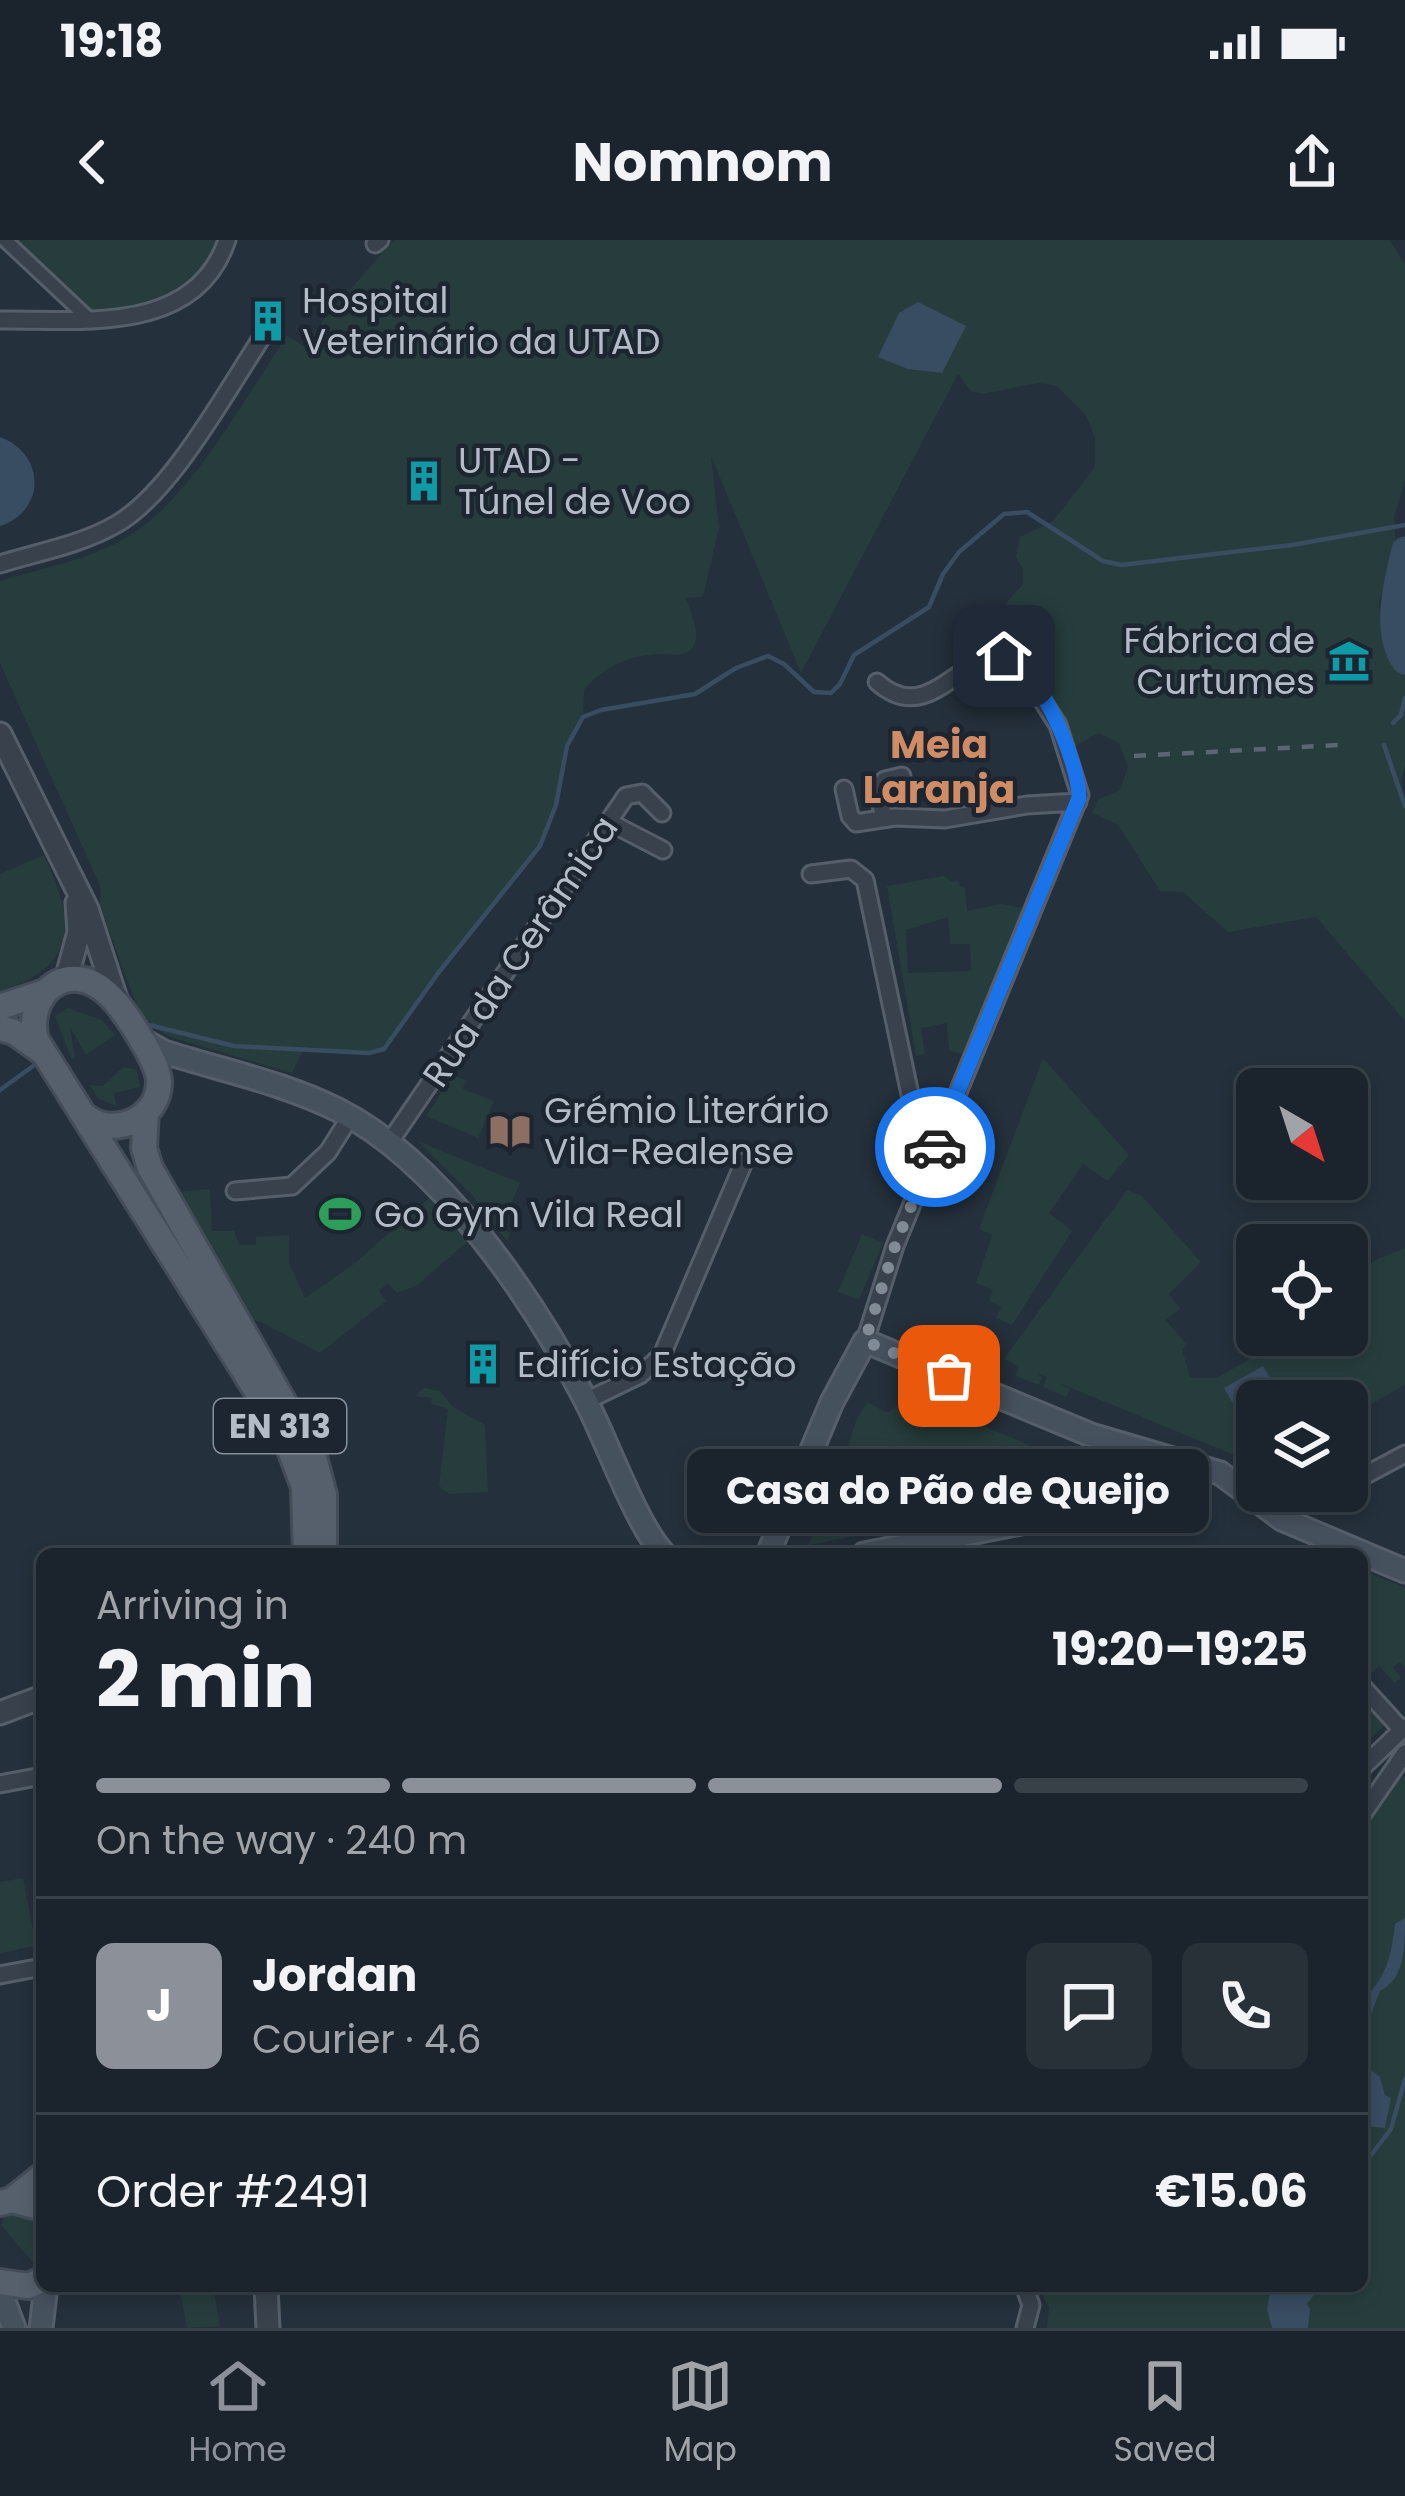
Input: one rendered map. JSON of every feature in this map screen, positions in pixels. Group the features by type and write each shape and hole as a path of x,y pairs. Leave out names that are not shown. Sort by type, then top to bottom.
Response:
{"main road":[{"path":"0,1007 56,986 94,984 118,1005 158,1075 157,1096 146,1112 120,1126 105,1127 85,1117"},
{"path":"40,1051 32,1021 36,1003 56,986"},
{"name":"EN 313","path":"0,1028 40,1051 285,1436 304,1487 309,1548"},
{"path":"138,1038 164,1052 316,1101 389,1143 507,1268 586,1401 656,1548"},
{"path":"146,1112 144,1148 150,1168 313,1454 324,1495 310,1548"},
{"path":"772,1548 832,1402 865,1341 1091,1435 1236,1482"},
{"path":"1091,1435 1117,1457 1120,1482"},
{"path":"895,1548 1092,1509 1108,1500 1120,1482 1145,1467 1178,1462"},
{"path":"1278,1512 1292,1524 1350,1548"},
{"path":"1368,1556 1405,1571"},
{"path":"6,2202 36,2180"},
{"path":"6,2202 36,2207"},
{"path":"0,2282 36,2284"},
{"path":"0,2291 14,2328"},
{"path":"40,2328 43,2292"}],"street":[{"path":"4,240 89,319"},
{"path":"0,320 149,313 183,301 214,270 226,240"},
{"path":"0,564 102,532 138,508 172,471 268,328"},
{"path":"865,1341 895,1246 1079,796 1060,729 1023,667 1008,656 986,660 914,698 896,698 877,682"},
{"path":"0,734 94,926 118,1005"},
{"path":"884,818 877,788 883,781 902,776"},
{"path":"844,789 852,820 945,819 1079,796"},
{"name":"Rua da Cerâmica","path":"389,1143 626,796 644,795 662,813"},
{"path":"608,821 663,850"},
{"path":"811,874 851,869 866,880 926,1169"},
{"path":"56,986 79,932 75,890"},
{"path":"915,1112 929,1123 946,1119"},
{"path":"236,1192 292,1186 328,1152 350,1117"},
{"path":"586,1401 640,1376 662,1355 744,1162"},
{"path":"1368,1474 1405,1454"},
{"path":"1368,1694 1403,1738"},
{"path":"0,1713 36,1699"},
{"path":"0,1722 36,1715"},
{"path":"1368,1764 1403,1738"},
{"path":"1368,1804 1403,1738"},
{"path":"0,1784 36,1777"},
{"path":"0,1975 36,1968"},
{"path":"266,2292 268,2328"},
{"path":"1025,2328 1031,2305 1026,2292"}],"green space":[{"path":"16,240 219,240 196,277 168,298 134,308 90,312"},
{"path":"394,240 1389,240 1405,264 1405,480 1394,517 1397,559 1379,601 1380,615 1405,672 1401,783 1405,796 1405,1021 1316,917 1228,932 1183,892 1160,891 1118,825 1092,813 1099,799 1120,790 1128,767 1119,743 1099,733 1073,747 1070,732 1017,641 1000,621 1008,601 1023,584 1023,569 1016,557 1020,537 1053,521 1095,467 1095,437 1086,415 1057,386 1038,383 982,394 971,391 958,374 801,673 711,456 719,528 703,597 686,598 695,626 693,647 682,654 627,660 584,690 583,717 567,746 546,834 515,880 439,972 389,1046 369,1053 303,1050 292,1073 170,1037 149,1025 100,907 101,888 0,663 0,581 101,550 154,517 217,443 287,336 305,347"},
{"path":"44,855 61,901 64,938 45,968 0,992 0,874"},
{"path":"944,876 965,888 967,911 1000,904 1025,908 965,1054 949,1051 947,1023 921,1028 925,1054 916,1056 887,886","holes":["948,917 950,944 970,944 971,971 908,973 906,930"]},
{"path":"68,1008 102,1020 115,1035 86,1055 70,1027 75,1059 71,1058 55,1016"},
{"path":"1043,1058 1129,1155 1108,1181 1083,1164 1049,1213 1072,1231 1012,1325 996,1318 1001,1307 989,1301 993,1290 976,1283 992,1235 979,1229"},
{"path":"123,1067 137,1070 140,1087 114,1093 116,1106 99,1099 89,1085 103,1086"},
{"path":"453,1075 465,1080 463,1089 494,1101 478,1138 426,1116"},
{"path":"418,1141 520,1183 501,1228 510,1233 507,1241 472,1195"},
{"path":"210,1189 212,1231 234,1231 239,1245 256,1245 256,1237 289,1235 289,1263 305,1298 355,1263 429,1198 468,1241 416,1286 397,1293 388,1283 379,1291 386,1301 320,1353 250,1320 176,1192"},
{"path":"1127,1190 1142,1196 1201,1262 1169,1294 1180,1309 1166,1320 1187,1345 1182,1349 1190,1378 1217,1378 1254,1356 1368,1356 1368,1267 1405,1248 1405,1385 1368,1406 1368,1380 1236,1380 1236,1456 1059,1383 1070,1389 1066,1397 1043,1387 1047,1377 1036,1373 1042,1377 1039,1385 1016,1376 1019,1366 1004,1359"},
{"path":"862,1234 883,1243 859,1300 838,1292"},
{"path":"423,1388 440,1391 453,1407 485,1425 488,1492 449,1494 439,1486 448,1409 431,1404 432,1398 415,1396"},
{"path":"911,1396 1087,1469 1084,1493 808,1545 862,1409 868,1402 887,1413"},
{"path":"1368,1572 1405,1588 1405,1667 1400,1662 1393,1667 1401,1678 1395,1683 1379,1666 1368,1681"},
{"path":"1368,1696 1390,1720 1368,1736"},
{"path":"1399,1774 1405,1778 1405,2328 1047,2328 1049,2307 1040,2292 1368,2292 1368,1813"},
{"path":"23,1878 36,1946 0,1953 0,1882"},
{"path":"18,2210 36,2217 36,2266 1,2225 6,2213"},
{"path":"180,2292 214,2292 220,2326 187,2328"}],"water":[{"path":"918,302 966,326 942,373 908,369 878,357 899,313"},
{"path":"0,437 26,456 34,482 26,508 0,526"},
{"path":"1263,1366 1271,1380 1238,1380"},
{"path":"1236,1381 1236,1406 1235,1407 1224,1388"},
{"path":"1405,1918 1399,1970 1380,1991 1368,2015 1368,1994 1386,1967 1395,1924"},
{"path":"1368,2068 1380,2077 1385,2095 1391,2098 1385,2128 1368,2126"},
{"path":"1270,2292 1313,2292 1307,2304 1308,2328 1272,2328 1267,2309"}],"waterway":[{"path":"149,1025 234,1046 369,1053 384,1049 540,846 556,805 567,746 583,717 695,694 736,668 768,656 814,692 831,693 854,655 929,607 959,552 1004,514 1027,512 1103,561 1121,565 1292,545 1405,525"},
{"path":"1405,550 1394,622 1405,661"},
{"path":"1393,723 1401,715 1405,698"},
{"path":"1384,745 1405,806"},
{"path":"0,1090 33,1066"},
{"path":"1368,2159 1391,2129 1405,2079"}],"railway":[{"path":"1134,756 1339,745"}],"way so far":[{"path":"935,1147 895,1246 865,1341 949,1376"}],"place":[{"name":"Hospital Veterinário da UTAD","path":"268,321"},
{"name":"UTAD - Túnel de Voo","path":"424,481"},
{"name":"Fábrica de Curtumes","path":"1349,661"},
{"name":"Grémio Literário Vila-Realense","path":"510,1131"},
{"name":"Go Gym Vila Real","path":"340,1214"},
{"name":"Edifício Estação","path":"483,1364"},
{"name":"Casa do Pão de Queijo","path":"949,1376"}],"district":[{"name":"Meia Laranja","path":"939,766"}],"route":[{"path":"935,1147 1080,791 1058,724 1023,667 1015,658 1004,656"}]}
